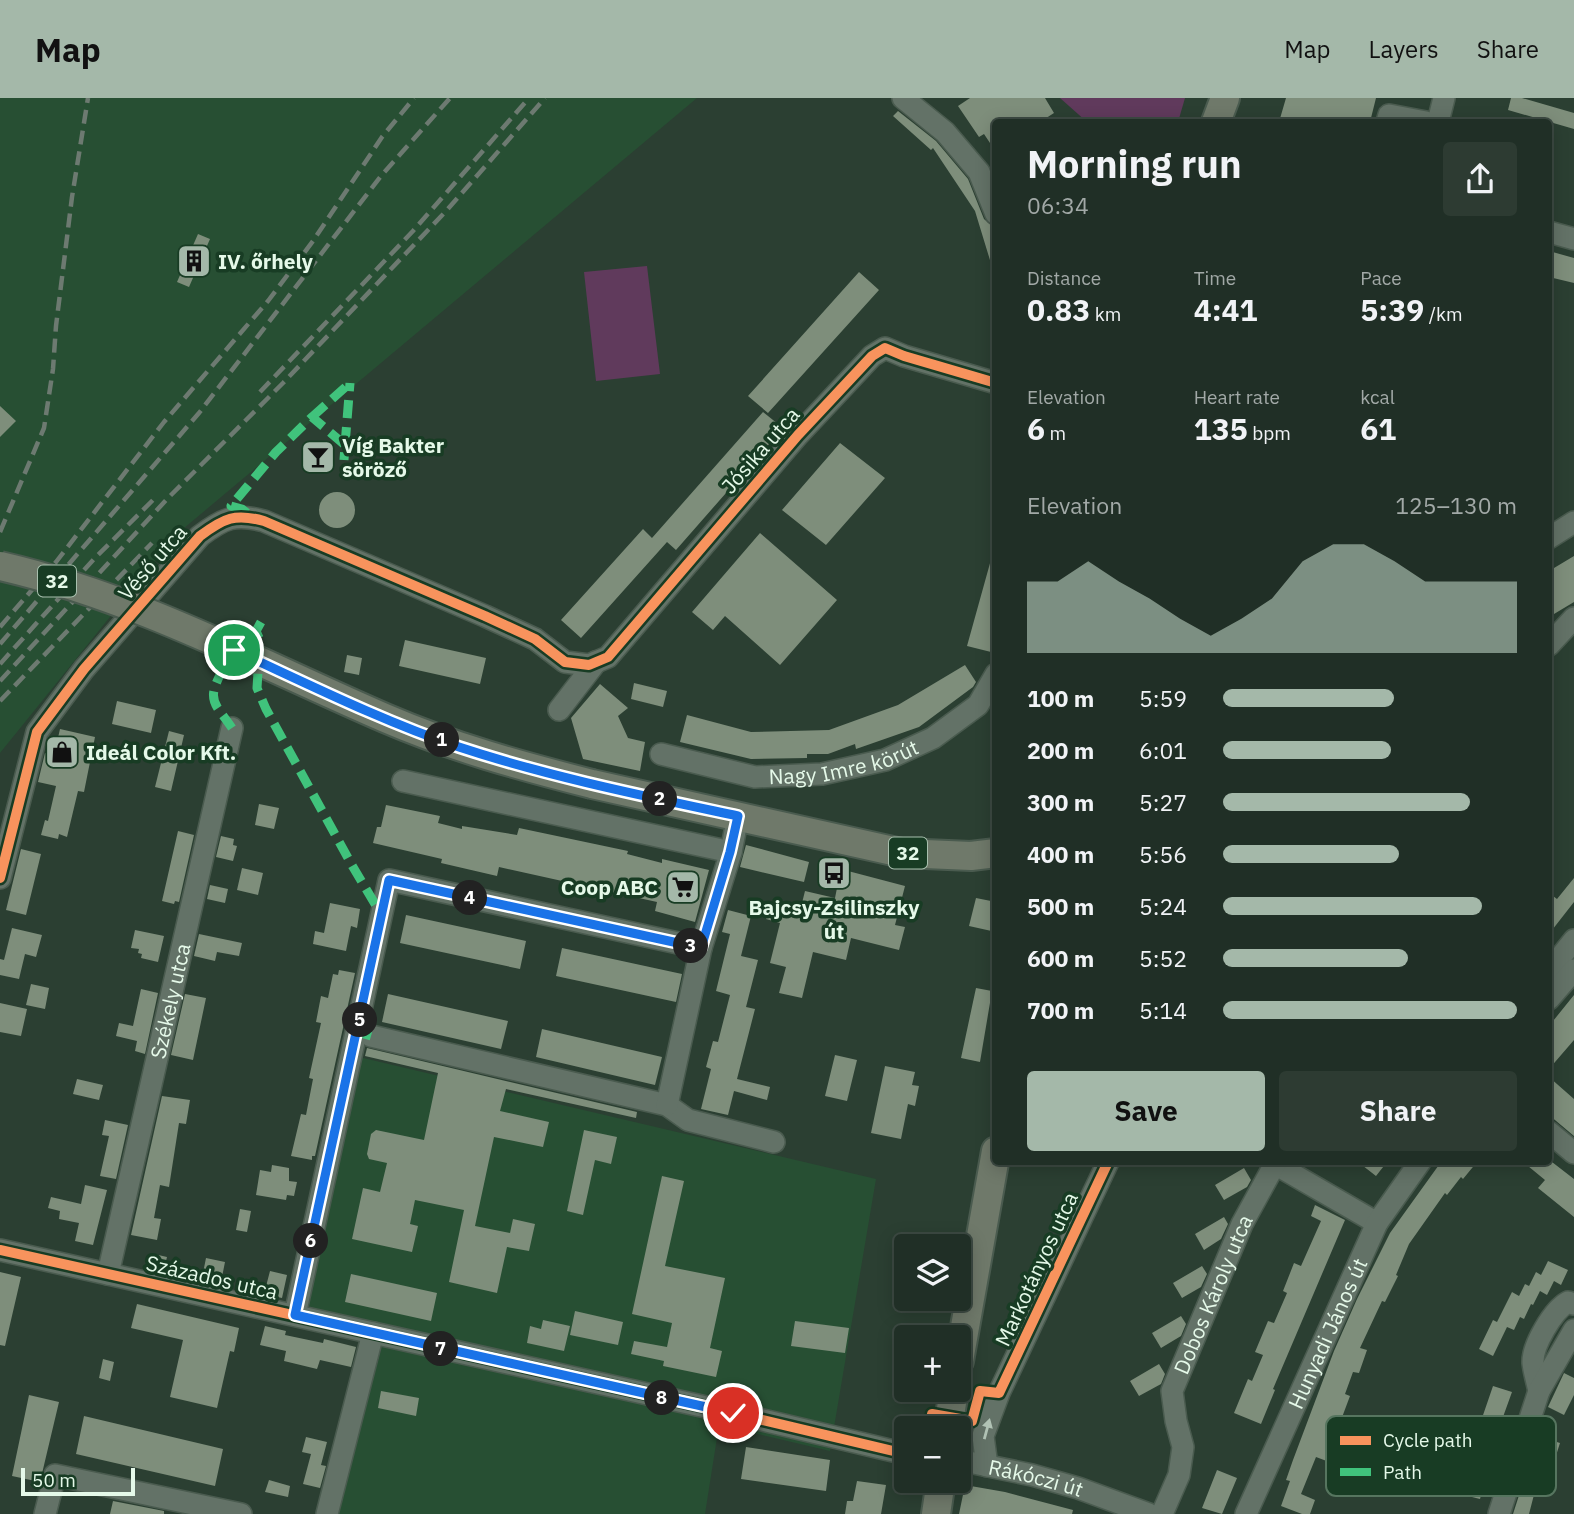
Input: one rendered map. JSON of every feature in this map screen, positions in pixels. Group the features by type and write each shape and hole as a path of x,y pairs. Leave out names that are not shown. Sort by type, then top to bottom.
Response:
{"main road":[{"path":"1217,119 1225,98"},
{"name":"32","path":"0,566 113,598 387,719 457,746 519,765 592,784 902,853 988,858"},
{"path":"965,1325 994,1165"},
{"path":"936,1514 939,1493"}],"street":[{"path":"902,98 945,132 979,172 992,204"},
{"path":"1438,119 1444,98"},
{"path":"1388,119 1389,115 1410,119"},
{"path":"1552,233 1574,239"},
{"name":"Jósika utca","path":"559,710 593,664 608,657 798,435 872,356 885,348 992,382"},
{"name":"Véső utca","path":"0,878 37,732 84,669 200,536 223,520 237,516 264,521 497,621 535,639 565,662 593,664"},
{"path":"1552,536 1574,522"},
{"path":"1552,642 1574,618"},
{"name":"Nagy Imre körút","path":"661,754 755,777 822,774 885,761 933,738 978,705 992,681"},
{"name":"Székely utca","path":"108,1274 232,728"},
{"path":"403,781 730,852"},
{"path":"667,1105 701,948 738,816"},
{"path":"295,1315 389,880 701,948"},
{"path":"1552,967 1574,940"},
{"path":"1552,996 1574,970"},
{"path":"371,1037 667,1105 688,1119 774,1142"},
{"path":"1552,1135 1574,1153"},
{"name":"Markotányos utca","path":"988,1466 983,1436 999,1393 1107,1165"},
{"name":"Dobos Károly utca","path":"1162,1514 1179,1475 1183,1447 1175,1421 1172,1391 1242,1224 1275,1165"},
{"path":"1279,1165 1377,1223"},
{"name":"Hunyadi János út","path":"1247,1514 1377,1223 1418,1165"},
{"name":"Százados utca","path":"0,1250 894,1451"},
{"path":"1539,1391 1533,1361 1536,1351 1559,1307 1568,1302 1574,1304"},
{"path":"1531,1416 1539,1391 1574,1330"},
{"path":"327,1514 373,1333"},
{"name":"Rákóczi út","path":"971,1462 1078,1488 1149,1514"},
{"path":"45,1514 55,1475 241,1514"},
{"path":"1499,1514 1505,1496"}],"shaded area":[{"path":"0,98 697,98 177,534 0,753"},
{"path":"1060,98 1185,98 1179,119 1084,119"},
{"path":"647,266 660,374 596,381 584,272"},
{"path":"359,1057 876,1179 830,1451 719,1425 705,1514 335,1514 383,1343 302,1310"}],"building":[{"path":"970,98 1045,98 1054,113 1045,119 992,119 992,146 984,134 979,137 958,106"},
{"path":"1286,98 1376,98 1371,119 1280,119"},
{"path":"1511,98 1522,98 1574,113 1574,129 1552,123 1552,119 1539,119 1508,110"},
{"path":"898,111 936,141 968,179 984,219 992,226 992,267 975,211 933,148 931,150 893,116"},
{"name":"IV. őrhely","path":"198,234 210,239 189,287 177,282"},
{"path":"1552,252 1574,258 1574,283 1552,278"},
{"path":"859,272 879,290 768,413 748,396"},
{"path":"0,406 16,421 0,437"},
{"path":"763,412 783,428 676,550 667,542 581,638 561,620 643,529 652,538"},
{"path":"840,443 885,478 826,545 782,510"},
{"path":"337,492 350,497 355,510 350,523 337,528 324,523 319,510 324,497"},
{"path":"760,533 837,600 780,665 725,616 713,630 692,612"},
{"path":"992,556 992,649 991,652 967,646"},
{"path":"1574,556 1574,602 1552,615 1552,569"},
{"path":"405,640 486,658 480,684 399,666"},
{"path":"347,655 362,658 359,675 344,672"},
{"path":"965,665 976,682 973,687 919,727 856,749 855,744 828,754 807,754 807,758 751,759 680,742 687,715 751,732 829,730 898,705"},
{"path":"634,683 667,691 663,707 631,699"},
{"path":"600,684 628,708 618,716 628,738 645,742 640,771 583,759 571,718"},
{"path":"117,701 156,710 151,733 112,724"},
{"path":"60,729 95,737 84,792 78,791 67,837 59,834 58,839 41,835 45,820 48,821 56,786 38,782 45,753 54,755"},
{"path":"169,731 184,735 171,791 155,787"},
{"path":"259,804 279,808 274,829 255,825"},
{"path":"386,805 440,816 438,823 462,829 462,826 517,835 519,828 628,851 627,854 662,863 662,859 709,870 695,922 655,911 657,902 499,867 497,876 441,863 442,859 373,843 377,827 381,827"},
{"path":"178,831 194,835 179,902 175,901 174,904 162,901"},
{"path":"221,836 234,839 233,845 237,846 233,861 216,857"},
{"path":"746,845 809,862 804,882 740,867"},
{"path":"21,849 41,854 26,915 6,910"},
{"path":"242,868 263,873 258,895 237,890"},
{"path":"848,871 905,886 895,925 905,927 899,950 851,938 846,960 813,952 802,998 779,993 786,967 770,963 780,923 766,919 770,904 800,911 805,891 835,898 837,888 843,889"},
{"path":"1574,878 1574,902 1552,930 1552,895 1557,899"},
{"path":"210,885 228,889 225,903 207,899"},
{"path":"976,898 992,901 992,931 969,926"},
{"path":"330,903 360,909 357,928 351,926 346,951 313,944 315,931 324,933"},
{"path":"728,910 751,916 741,956 758,960 746,1007 755,1009 737,1079 770,1087 767,1100 734,1091 728,1115 701,1109 711,1069 706,1067 713,1041 718,1042 730,995 716,991 730,934 722,932"},
{"path":"406,915 526,941 520,969 400,943"},
{"path":"12,928 42,935 36,957 25,954 19,979 0,975 0,959 4,960"},
{"path":"135,930 164,936 158,962 141,958 139,949 131,948"},
{"path":"199,934 242,943 239,956 217,952 215,961 194,956"},
{"path":"562,948 682,974 676,1002 556,976"},
{"path":"339,970 355,973 315,1156 312,1156 312,1160 291,1156 301,1114 306,1115 313,1079 309,1078 321,1023 316,1022 321,996 328,998 333,974 338,975"},
{"path":"31,984 49,988 45,1009 26,1005"},
{"path":"976,988 992,991 980,1062 961,1058"},
{"path":"141,989 158,993 145,1054 135,1051 137,1041 116,1036 119,1023 133,1026"},
{"path":"185,994 206,998 193,1060 171,1055"},
{"path":"388,994 508,1021 501,1049 382,1022"},
{"path":"1574,995 1574,1040 1552,1066 1552,1022"},
{"path":"0,1003 27,1009 21,1036 0,1032"},
{"path":"542,1029 662,1057 655,1085 536,1057"},
{"path":"367,1048 637,1112 636,1118 506,1089 500,1111 549,1122 543,1147 494,1137 475,1226 510,1233 513,1219 535,1224 529,1251 507,1247 497,1293 449,1282 464,1210 415,1200 410,1224 418,1226 412,1252 352,1239 363,1188 380,1192 387,1163 369,1159 367,1154 371,1134 376,1130 424,1140 438,1073 365,1056"},
{"path":"835,1055 857,1060 847,1101 825,1096"},
{"path":"885,1066 915,1072 912,1085 919,1086 915,1106 908,1104 901,1139 871,1133"},
{"path":"77,1079 103,1085 99,1100 73,1094"},
{"path":"1552,1080 1574,1099 1574,1136 1552,1118"},
{"path":"162,1096 190,1100 186,1124 179,1123 169,1187 160,1185 154,1218 161,1219 157,1240 131,1235"},
{"path":"105,1120 128,1125 116,1179 100,1176 109,1136 102,1135"},
{"path":"584,1130 617,1137 611,1164 595,1160 583,1215 567,1211"},
{"path":"1552,1162 1574,1179 1574,1217 1538,1188 1545,1180 1527,1165 1552,1165"},
{"path":"272,1165 289,1168 289,1181 297,1182 294,1196 287,1195 286,1200 256,1195 260,1170 271,1172"},
{"path":"1362,1165 1385,1165 1376,1176"},
{"path":"1439,1165 1475,1165 1447,1195 1445,1193 1409,1244 1396,1275 1398,1276 1385,1302 1382,1301 1360,1348 1367,1350 1359,1373 1353,1372 1345,1394 1350,1396 1342,1416 1326,1416 1326,1461 1316,1457 1301,1494 1315,1500 1310,1514 1302,1514 1281,1506 1290,1481 1286,1480 1334,1351 1390,1233"},
{"path":"1244,1168 1251,1180 1247,1187 1224,1200 1215,1185"},
{"path":"662,1176 684,1181 665,1266 725,1278 710,1348 722,1351 716,1377 663,1366 664,1361 631,1354 634,1341 667,1347 672,1323 632,1314"},
{"path":"85,1185 107,1190 93,1245 75,1241 79,1223 59,1219 60,1211 48,1208 51,1197 81,1204"},
{"path":"1315,1205 1345,1220 1273,1389 1275,1390 1261,1424 1234,1413 1248,1379 1252,1381 1263,1355 1255,1352 1268,1321 1274,1323 1287,1293 1283,1291 1294,1263 1301,1266 1321,1221 1311,1216"},
{"path":"240,1209 251,1211 247,1232 236,1230"},
{"path":"1224,1217 1228,1224 1221,1239 1204,1250 1195,1234"},
{"path":"154,1254 167,1257 164,1269 152,1266"},
{"path":"206,1258 225,1262 221,1282 202,1278"},
{"path":"1548,1261 1568,1270 1561,1285 1554,1281 1547,1295 1540,1291 1524,1319 1520,1317 1514,1330 1507,1327 1493,1356 1479,1349 1493,1320 1497,1322 1512,1292 1519,1296 1525,1284 1529,1286 1536,1272 1541,1275"},
{"path":"1202,1266 1207,1274 1201,1287 1182,1298 1173,1283"},
{"path":"270,1271 287,1275 282,1298 264,1294"},
{"path":"0,1272 21,1277 5,1346 0,1345"},
{"path":"351,1274 437,1293 431,1321 345,1302"},
{"path":"137,1304 239,1328 234,1352 230,1351 217,1408 170,1397 183,1340 131,1328"},
{"path":"575,1311 623,1322 618,1345 570,1335"},
{"path":"1181,1316 1186,1324 1181,1336 1161,1348 1152,1333"},
{"path":"543,1320 570,1326 564,1351 527,1343 530,1326 541,1329"},
{"path":"795,1321 849,1328 845,1353 791,1346"},
{"path":"265,1326 286,1331 285,1335 323,1343 324,1339 356,1347 351,1367 320,1360 317,1369 284,1361 286,1351 260,1345"},
{"path":"103,1359 114,1362 110,1381 99,1378"},
{"path":"1159,1364 1165,1374 1161,1384 1139,1396 1130,1381"},
{"path":"1564,1373 1574,1378 1574,1395 1564,1415 1548,1407"},
{"path":"1493,1386 1512,1392 1503,1416 1483,1416"},
{"path":"381,1391 419,1398 416,1416 378,1408"},
{"path":"29,1395 59,1402 40,1482 12,1476"},
{"path":"84,1416 223,1449 215,1486 76,1454"},
{"path":"306,1437 327,1442 321,1465 326,1466 320,1488 303,1484 311,1454 302,1452"},
{"path":"746,1447 830,1460 826,1491 741,1479"},
{"path":"1217,1470 1237,1478 1222,1514 1202,1508"},
{"path":"269,1480 290,1486 288,1497 265,1492"},
{"path":"857,1481 886,1485 881,1514 845,1514 847,1501 853,1501"},
{"path":"971,1486 1073,1510 1072,1514 959,1514 963,1493 971,1493"},
{"path":"1519,1496 1534,1496 1529,1514 1513,1514"},
{"path":"113,1501 164,1511 164,1514 110,1514"}],"railway":[{"path":"0,532 44,428 72,197 88,98"},
{"path":"0,627 56,562 164,422 268,301 313,241 382,137 414,98"},
{"path":"0,644 199,413 381,176 450,98"},
{"path":"260,392 413,231 529,98"},
{"path":"0,681 168,498 283,383 447,210 545,98"},
{"path":"0,664 94,559 154,499"},
{"path":"0,701 152,543"}],"marked path":[{"path":"312,417 350,383"},
{"path":"345,445 350,383"},
{"path":"247,513 231,506 276,452 312,417 345,445 344,460"},
{"path":"261,622 256,631 260,640 257,688 266,709 381,914"},
{"path":"228,671 221,673 213,697 232,728"},
{"path":"357,1032 371,1036"}],"cycle path":[{"path":"0,878 37,732 84,669 200,536 223,521 237,517 264,521 535,639 565,662 589,665 608,657 798,435 872,356 885,348 992,382"},
{"path":"971,1421 980,1391 999,1393 1107,1165"},
{"path":"0,1250 894,1451"},
{"path":"932,1416 943,1416"}],"place":[{"name":"IV. őrhely","path":"194,261"},
{"name":"Víg Bakter söröző","path":"318,457"},
{"name":"Ideál Color Kft.","path":"62,752"},
{"name":"Bajcsy-Zsilinszky út","path":"834,873"},
{"name":"Coop ABC","path":"683,887"}],"route":[{"path":"234,650 387,719 457,746 592,784 738,816 701,948 389,880 295,1315 733,1413"}]}
